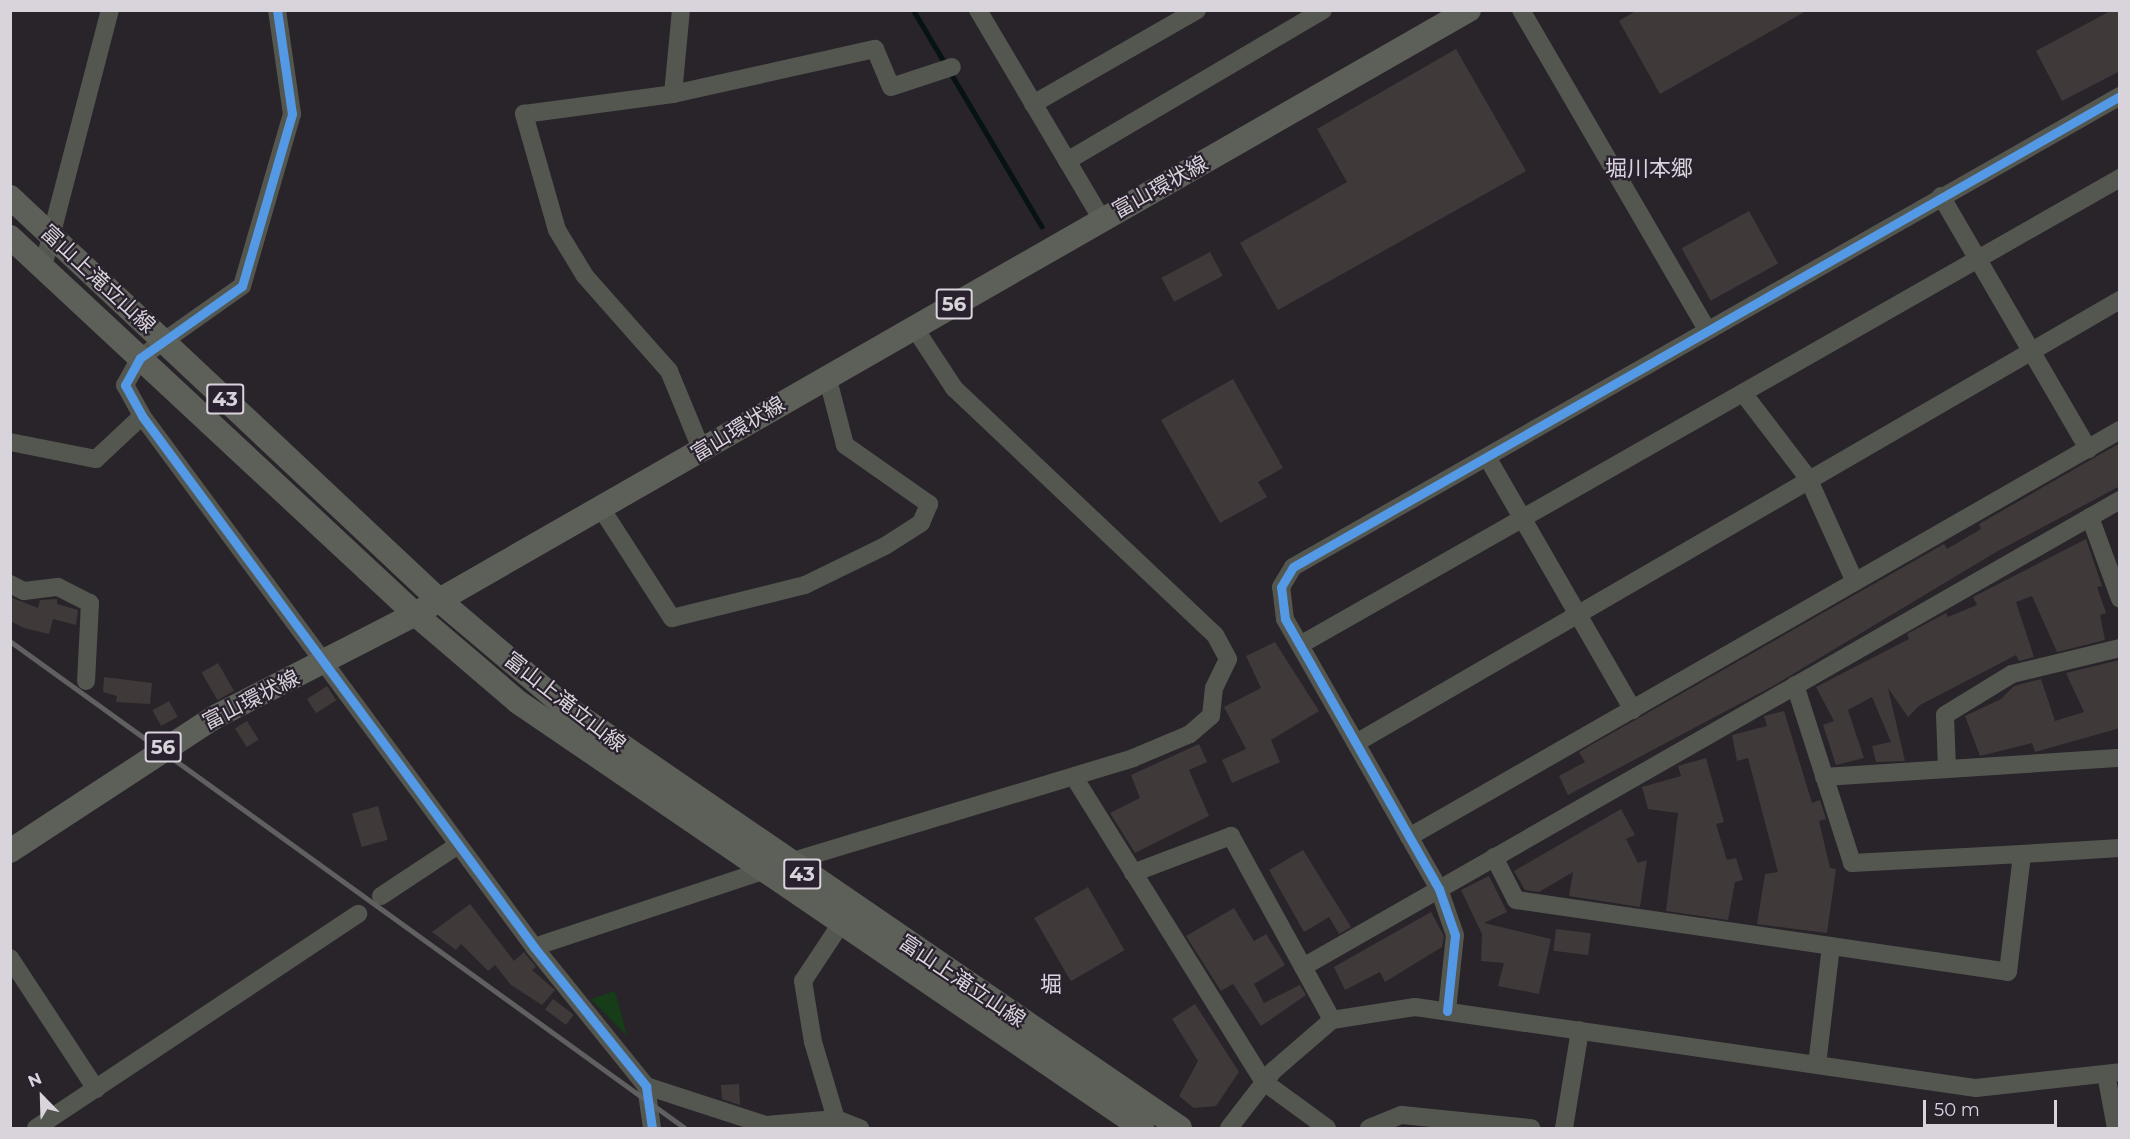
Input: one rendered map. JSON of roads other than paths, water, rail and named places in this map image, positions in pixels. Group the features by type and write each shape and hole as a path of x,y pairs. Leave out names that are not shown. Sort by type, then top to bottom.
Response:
{"main road":[{"name":"富山環状線","path":"10,851 162,747 415,614 1469,10"},
{"name":"富山上滝立山線","path":"10,197 439,600 567,708 786,863 846,916 1142,1128"},
{"name":"富山上滝立山線","path":"10,237 415,614 518,702 764,872 846,916 1180,1128"}],"street":[{"path":"43,267 54,238 110,10"},
{"path":"277,10 292,114 243,286 141,358 125,385 142,416 327,662 534,947 646,1086 651,1128"},
{"path":"673,94 681,10"},
{"path":"1033,104 1197,10"},
{"path":"1067,161 1323,10"},
{"path":"1521,10 1707,330"},
{"path":"979,11 1102,220"},
{"path":"702,451 669,371 585,276 556,230 524,114 673,94 875,49 891,87 952,67"},
{"path":"1447,1011 1455,935 1439,889 1285,619 1281,587 1293,567 2120,96"},
{"path":"1300,645 2120,178"},
{"path":"1941,196 2088,448"},
{"path":"1356,743 1808,478 2120,300"},
{"path":"534,947 786,863 1074,777 1190,734 1211,716 1214,688 1228,659 1215,635 1107,528 954,388 914,327"},
{"path":"601,507 672,618 805,585 885,546 921,523 929,504 845,445 827,376"},
{"path":"1743,393 1808,478 1855,582"},
{"path":"10,442 96,459 142,416"},
{"path":"1409,837 2120,430"},
{"path":"1487,457 1633,710"},
{"path":"1303,967 2120,500"},
{"path":"2090,517 2120,598"},
{"path":"10,584 24,591 58,587 90,603 86,681"},
{"path":"1947,769 1945,715 2012,674 2120,648"},
{"path":"1795,685 1852,863 2120,848"},
{"path":"1824,777 2120,758"},
{"path":"1074,777 1264,1082 1327,1128"},
{"path":"1133,873 1231,836 1332,1020"},
{"path":"381,896 459,845"},
{"path":"1494,857 1516,900 2008,972 2022,854"},
{"path":"36,1128 358,914"},
{"path":"836,1119 813,1042 803,981 846,916"},
{"path":"1817,1065 1831,946"},
{"path":"10,958 96,1089"},
{"path":"1229,1128 1264,1082 1332,1020 1415,1007 1976,1088 2113,1073 2116,1128"},
{"path":"1564,1128 1580,1030"},
{"path":"646,1086 766,1125 836,1119 860,1128"},
{"path":"1369,1128 1402,1115 1531,1128"}],"waterway":[{"path":"913,10 1042,227"}],"railway":[{"path":"10,641 685,1128"}],"district":[{"name":"堀川本郷","path":"1649,169"},
{"name":"堀","path":"1051,985"}]}
